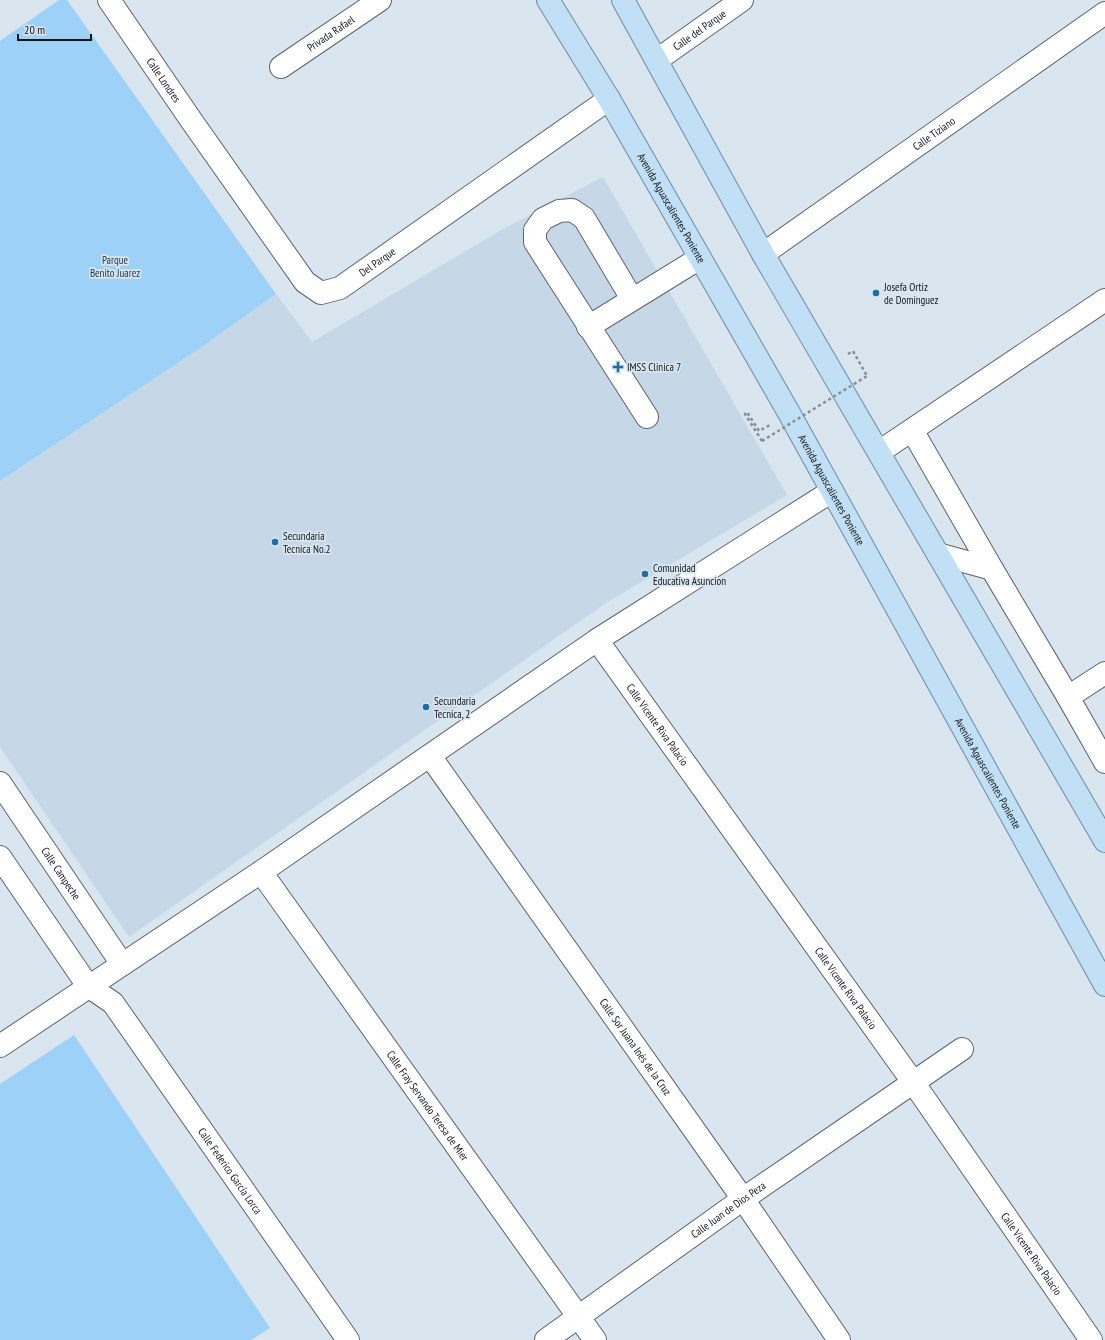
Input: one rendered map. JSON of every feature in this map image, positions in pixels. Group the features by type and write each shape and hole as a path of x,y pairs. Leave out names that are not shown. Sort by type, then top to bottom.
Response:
{"main road":[{"name":"Avenida Aguascalientes Poniente","path":"548,0 609,99 832,491 1105,985"},
{"path":"623,0 763,254 1105,841"}],"street":[{"name":"Calle Londres","path":"109,0 191,120"},
{"name":"Privada Rafael","path":"281,67 380,0"},
{"name":"Calle del Parque","path":"657,60 742,0"},
{"name":"Calle Tiziano","path":"763,254 1105,13"},
{"name":"Del Parque","path":"191,120 305,282 321,293 340,288 609,99"},
{"path":"632,299 584,218 572,210 559,211 543,219 535,230 535,242 647,417"},
{"path":"588,327 700,258"},
{"path":"878,452 1105,300"},
{"path":"912,430 1105,762"},
{"path":"0,1046 261,872 597,640 832,491"},
{"path":"938,554 992,569"},
{"name":"Calle Vicente Riva Palacio","path":"597,640 913,1082 1091,1340"},
{"path":"1068,696 1105,673"},
{"name":"Calle Sor Juana Inés de la Cruz","path":"430,756 743,1199 840,1340"},
{"name":"Calle Campeche","path":"0,783 122,964"},
{"path":"0,857 88,986"},
{"name":"Calle Fray Servando Teresa de Mier","path":"261,872 595,1340"},
{"path":"113,1003 122,964"},
{"name":"Calle Federico García Lorca","path":"88,986 113,1003 348,1340"},
{"name":"Calle Juan de Dios Peza","path":"546,1340 743,1199 962,1049"}],"path":[{"path":"759,431 747,412 745,414 762,441 867,376 853,352 847,354 850,360"}],"shaded area":[{"name":"Secundaria Tecnica No.2","path":"603,177 787,495 606,603 129,937 0,747 0,481 203,346 276,294 312,342 503,229"}],"green space":[{"name":"Parque Benito Juarez","path":"59,0 67,0 276,294 203,346 0,481 0,41"},
{"path":"74,1035 270,1328 251,1340 0,1340 0,1084"}],"place":[{"name":"Josefa Ortiz de Domínguez","path":"876,293"},
{"name":"IMSS Clinica 7","path":"618,367"},
{"name":"Secundaria Tecnica No.2","path":"275,542"},
{"name":"Comunidad Educativa Asuncion","path":"645,574"},
{"name":"Secundaria Tecnica, 2","path":"426,707"}]}
